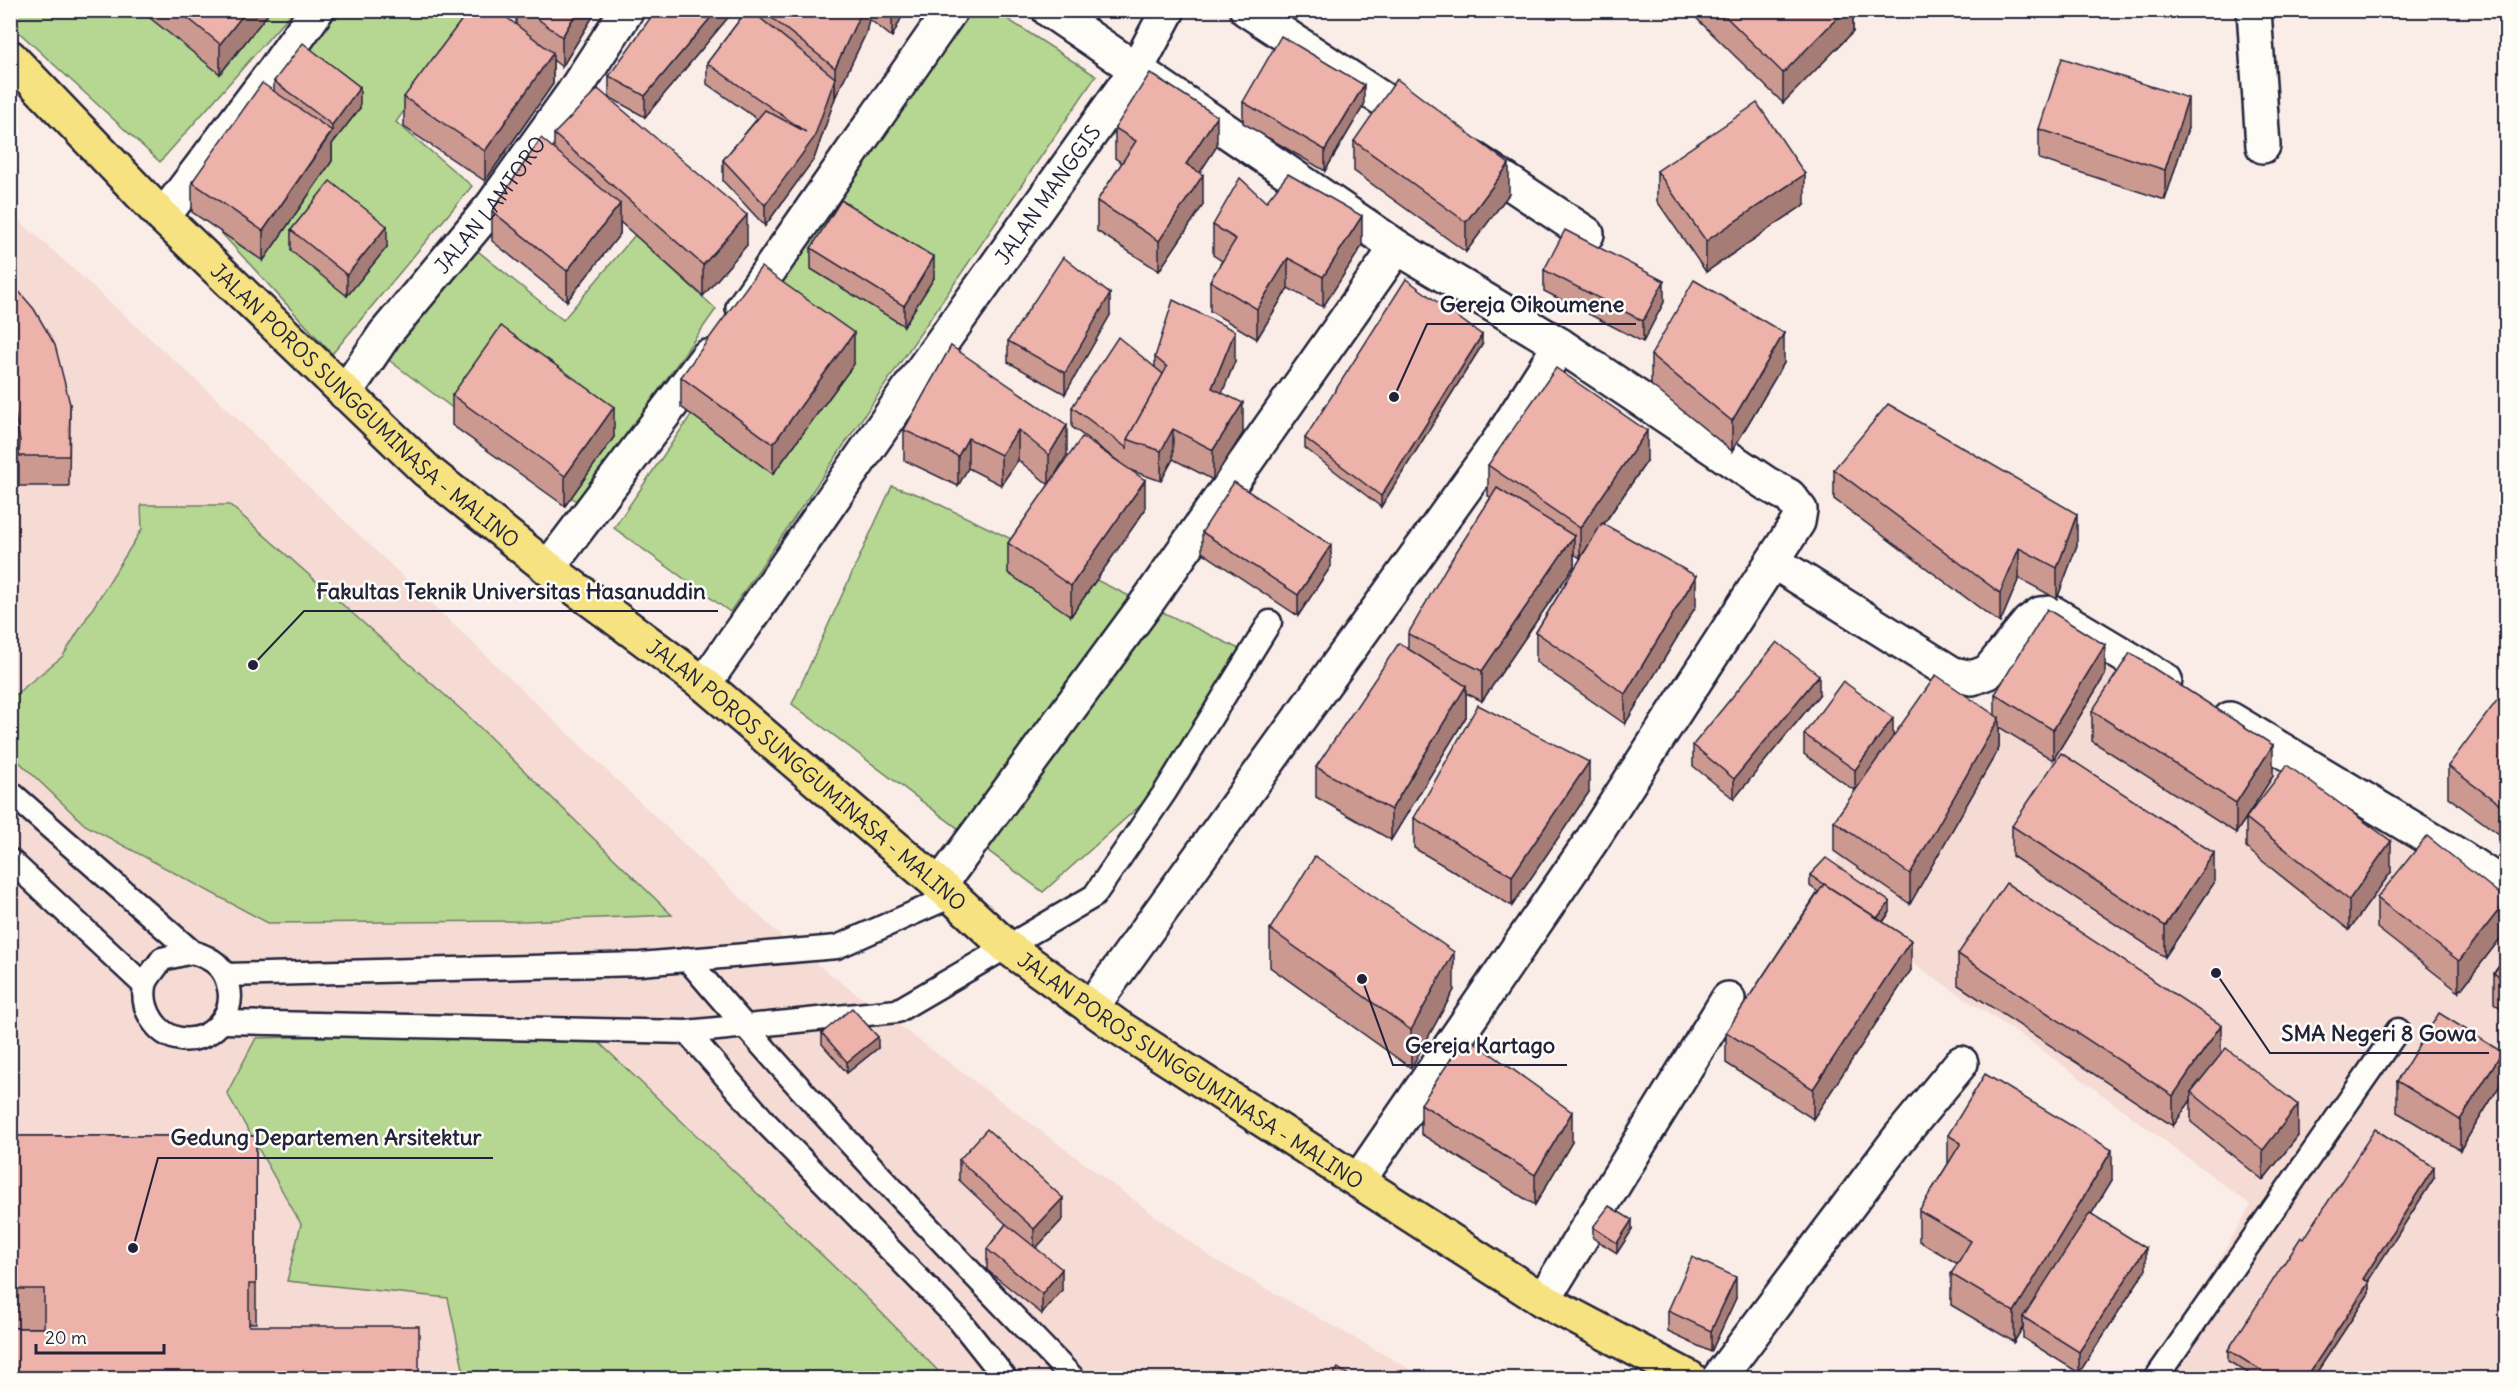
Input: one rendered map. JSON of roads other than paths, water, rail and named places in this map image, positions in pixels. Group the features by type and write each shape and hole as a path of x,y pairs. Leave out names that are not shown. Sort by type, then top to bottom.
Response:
{"main road":[{"name":"JALAN POROS SUNGGUMINASA - MALINO","path":"10,57 163,217 427,471 548,568 705,684 946,891 1007,947 1091,1008 1543,1300 1690,1378"}],"street":[{"path":"163,217 317,10"},
{"name":"JALAN LAMTORO","path":"345,393 385,334 492,206 573,93 627,10"},
{"path":"548,568 670,408 784,251 951,10"},
{"path":"1049,10 1397,247 1560,345 1767,484 1789,495 1800,510 1798,522 1774,562 1534,926 1358,1181"},
{"name":"JALAN MANGGIS","path":"705,684 920,373 1136,70 1168,10"},
{"path":"1247,10 1587,234"},
{"path":"2254,10 2263,146"},
{"path":"946,891 1397,247"},
{"path":"1091,1008 1499,441 1560,345"},
{"path":"1774,562 1953,674 1972,678 1988,672 2029,622 2040,614 2053,613 2459,856 2506,887"},
{"path":"1543,1300 1728,999"},
{"path":"1719,1378 1900,1137 1961,1063"}],"lane":[{"path":"223,1022 687,1032 897,1011 1094,896 1165,792 1270,622"},
{"path":"10,792 192,952 213,959 227,975 232,999 223,1022 204,1036 180,1039 159,1029 145,1008 144,985 162,959 192,952"},
{"path":"10,860 144,985"},
{"path":"227,975 640,964 837,947 946,891"},
{"path":"687,959 745,1027 960,1261 1073,1378"},
{"path":"2156,1378 2398,1030"},
{"path":"687,1032 766,1123 959,1320 1005,1378"}],"place":[{"name":"Gereja Oikoumene","path":"1394,397"},
{"name":"Fakultas Teknik Universitas Hasanuddin","path":"253,665"},
{"name":"SMA Negeri 8 Gowa","path":"2216,973"},
{"name":"Gereja Kartago","path":"1362,979"},
{"name":"Gedung Departemen Arsitektur","path":"133,1248"}]}
